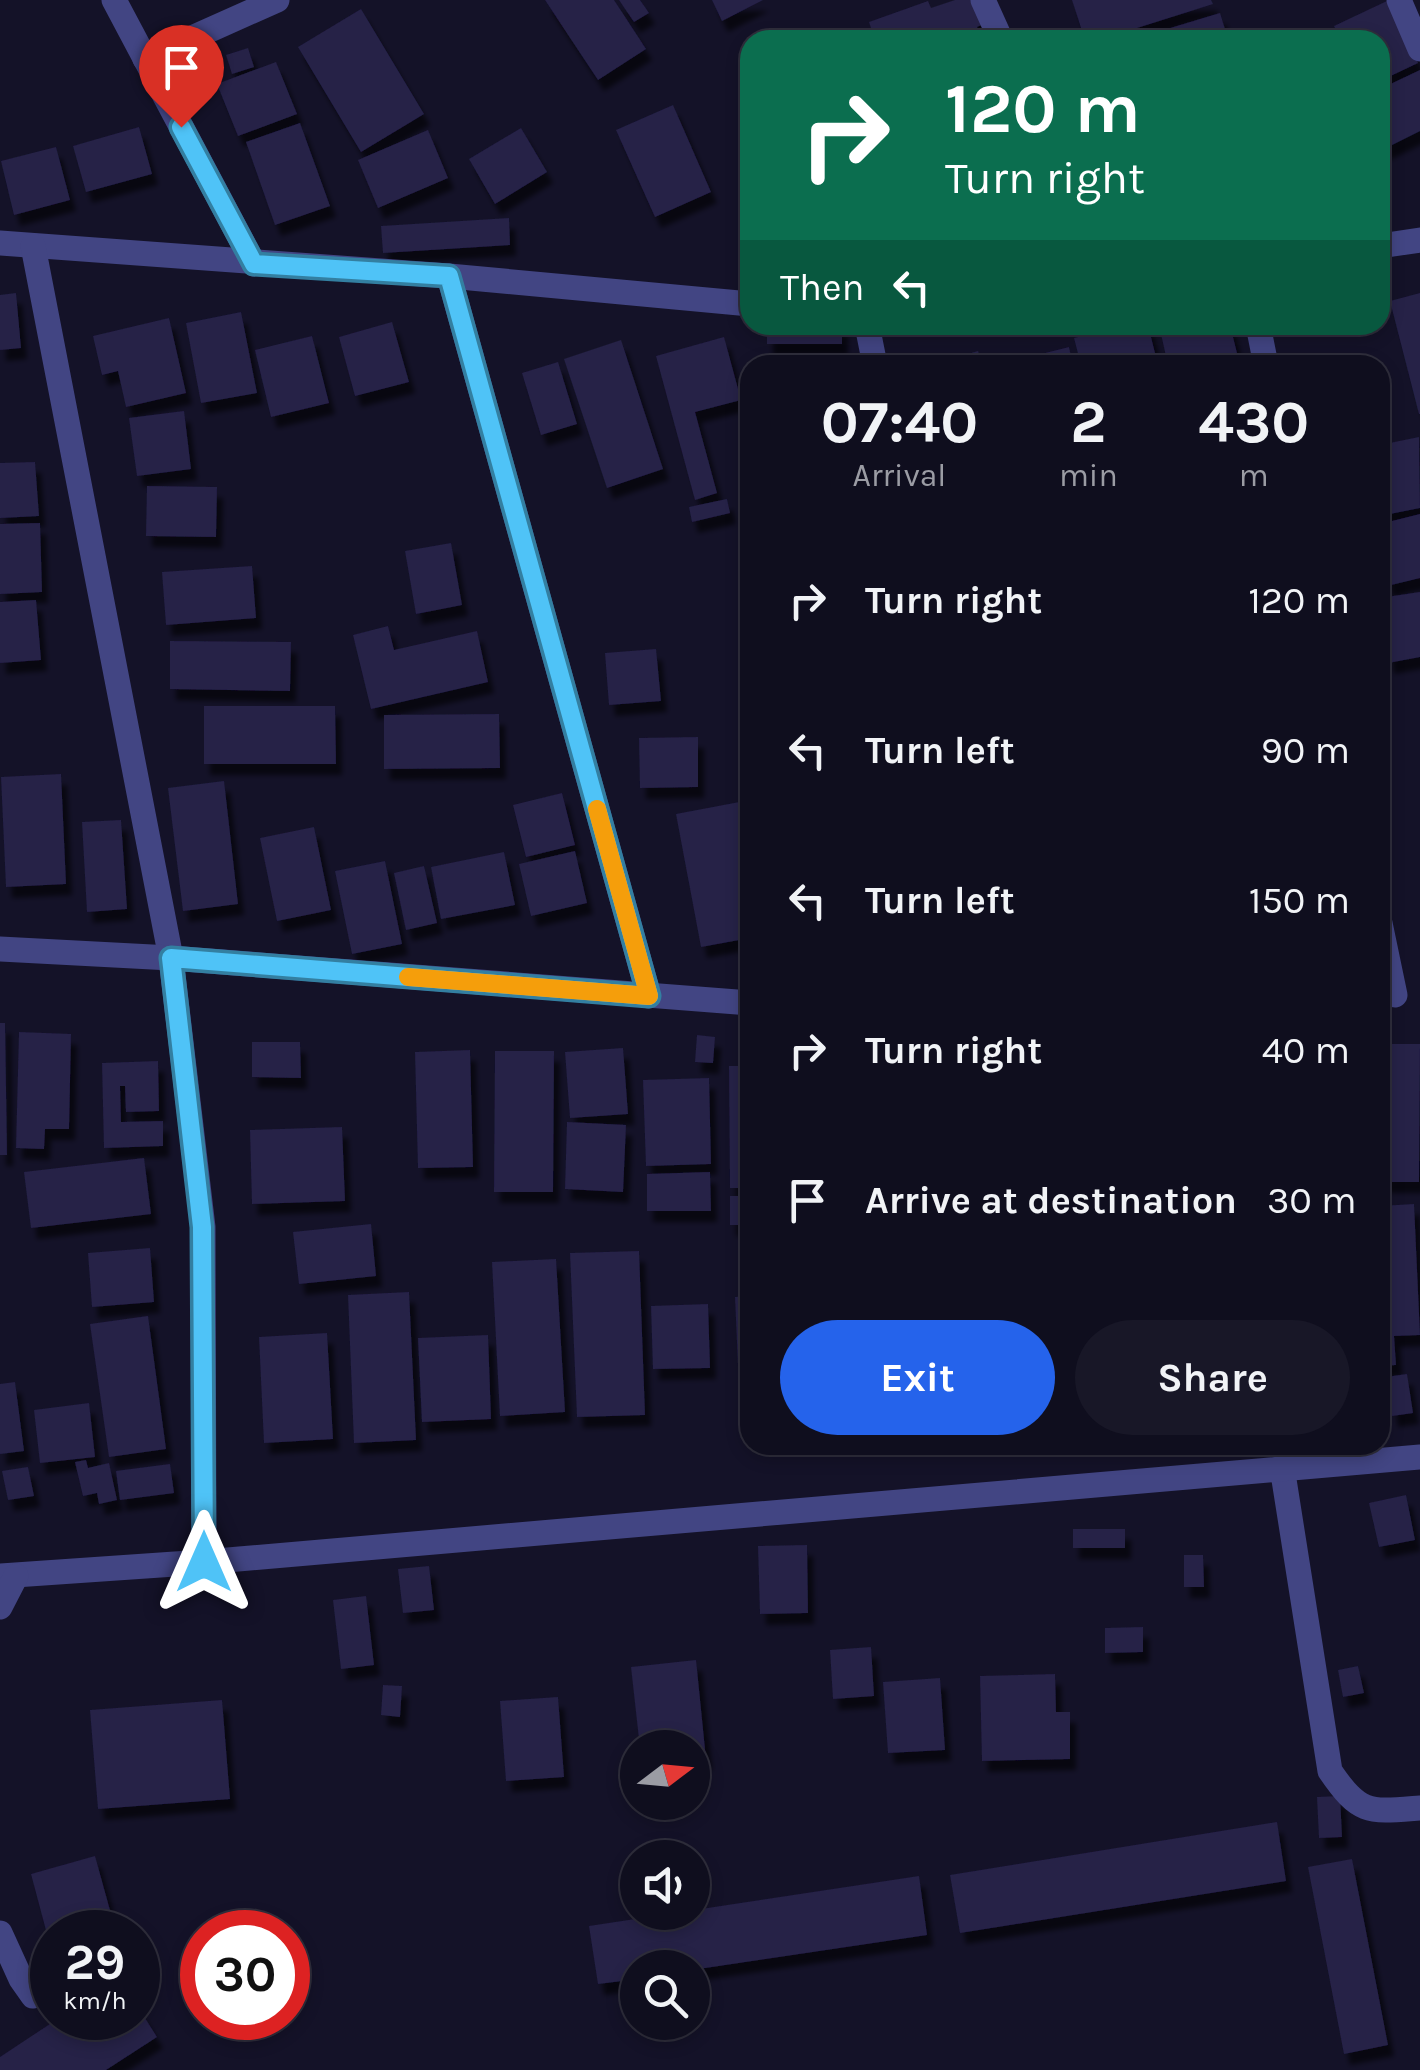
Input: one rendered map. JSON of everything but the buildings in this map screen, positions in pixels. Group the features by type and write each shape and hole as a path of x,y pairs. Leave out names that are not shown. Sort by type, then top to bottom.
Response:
{"street":[{"path":"114,0 254,264"},
{"path":"145,59 276,0"},
{"path":"983,0 996,30"},
{"path":"1399,0 1420,49"},
{"path":"1390,244 1420,240"},
{"path":"0,243 449,276 740,303"},
{"path":"32,246 171,958 202,1227 204,1562"},
{"path":"449,276 649,996"},
{"path":"0,949 171,958 740,1001"},
{"path":"1390,962 1398,994"},
{"path":"0,1607 8,1576 1420,1457"},
{"path":"1282,1468 1330,1770 1349,1799 1378,1812 1420,1808"},
{"path":"0,1933 30,1992"}],"slow traffic":[{"path":"408,977 649,996 597,809"}],"route":[{"path":"181,127 254,264 449,276 649,996 171,958 202,1227 204,1562"}]}
